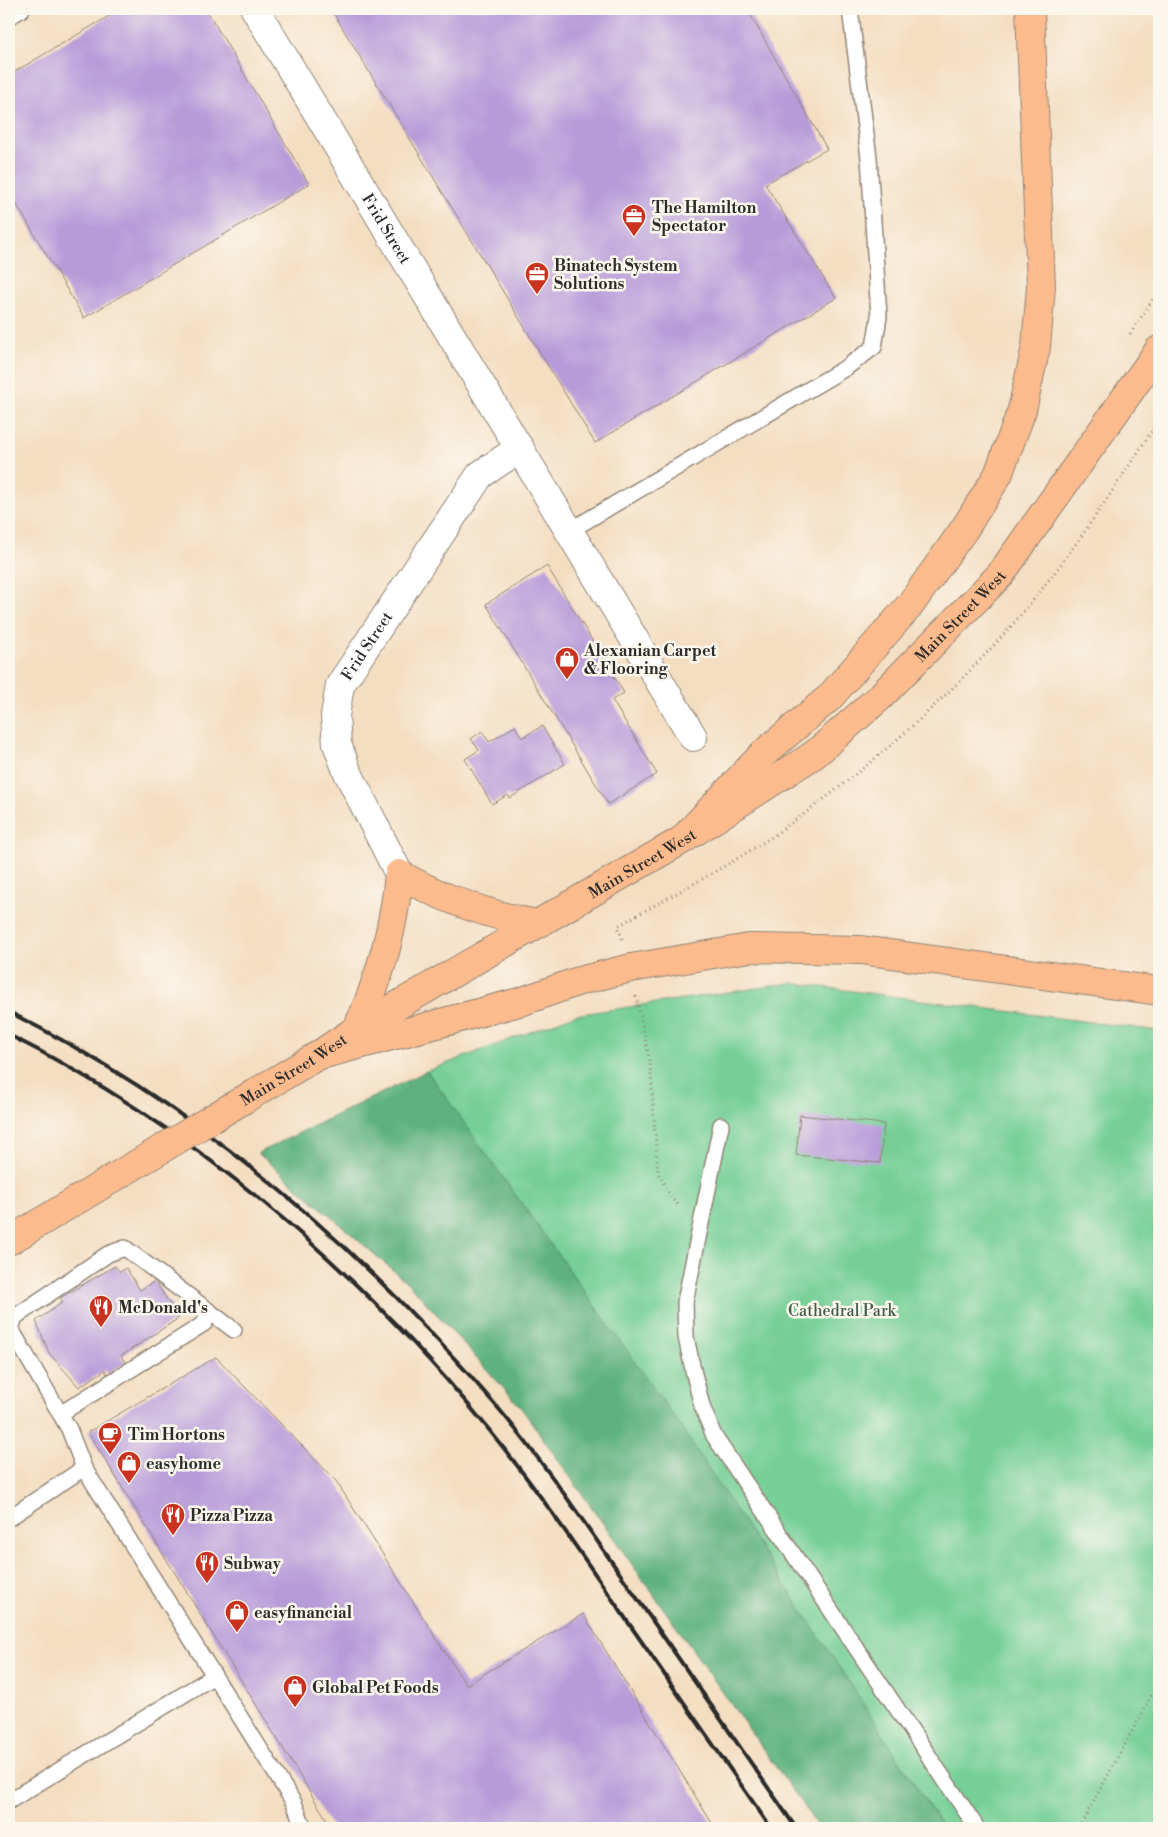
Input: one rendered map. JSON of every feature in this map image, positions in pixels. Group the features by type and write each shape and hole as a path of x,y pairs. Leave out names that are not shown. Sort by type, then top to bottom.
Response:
{"main road":[{"path":"682,840 763,754 830,698 910,605 965,528 998,475 1022,410 1036,347 1041,286 1030,9"},
{"name":"Main Street West","path":"9,1241 317,1056 357,1029 742,804 814,754 886,690 1000,575 1132,391 1159,350"},
{"path":"357,1029 375,991 396,914 399,874 430,892 464,906 501,917 537,924"},
{"path":"317,1056 523,1001 579,980 631,968 749,948 861,950 1159,991"}],"street":[{"name":"Frid Street","path":"255,9 693,737"},
{"name":"Frid Street","path":"399,874 347,771 336,744 335,716 340,685 480,475 520,448"}],"lane":[{"path":"9,16 22,9"},
{"path":"570,531 847,367 874,347 879,317 869,158 850,9"},
{"path":"721,1124 685,1302 686,1337 702,1406 714,1436 977,1828"},
{"path":"234,1330 125,1248 108,1254 15,1317 11,1329 69,1429 84,1468 294,1803 304,1828"},
{"path":"60,1414 205,1323 208,1310"},
{"path":"9,1518 84,1468"},
{"path":"9,1801 214,1676"}],"path":[{"path":"1125,342 1159,290"},
{"path":"702,1218 686,1213 672,1199 658,1173 650,1062 631,968 618,926 788,826 836,790 908,731 966,675 1019,616 1062,562 1159,420"},
{"path":"1079,1828 1159,1682"}],"green space":[{"name":"Cathedral Park","path":"791,983 1159,1031 1159,1828 819,1828 520,1406 410,1285 258,1153 427,1071 575,1015"},
{"path":"427,1071 677,1421 943,1828 819,1828 520,1406 410,1285 258,1153"}],"building":[{"path":"121,9 206,9 309,184 84,318 11,195 9,196 9,75"},
{"name":"The Hamilton Spectator","path":"331,9 747,9 827,149 765,184 836,298 595,443"},
{"path":"547,566 624,693 612,700 657,774 608,804 486,604"},
{"path":"515,726 522,738 542,726 565,764 510,798 508,795 492,804 465,759 479,750 471,739 482,731 489,742"},
{"path":"800,1115 884,1124 880,1163 796,1155"},
{"name":"McDonald's","path":"115,1266 120,1272 126,1268 140,1290 155,1281 179,1318 121,1356 126,1363 107,1374 105,1370 79,1387 49,1353 36,1321 63,1302 60,1298"},
{"path":"216,1357 336,1481 466,1685 583,1614 715,1828 332,1828 88,1432"}],"railway":[{"path":"9,1012 79,1050 146,1091 211,1137 274,1186 334,1238 391,1292 499,1409 534,1453 796,1828"},
{"path":"9,1035 76,1071 142,1112 206,1157 268,1206 327,1257 383,1311 436,1368 486,1426 522,1472 771,1828"}],"place":[{"name":"The Hamilton Spectator","path":"634,237"},
{"name":"Binatech System Solutions","path":"537,295"},
{"name":"Alexanian Carpet & Flooring","path":"567,680"},
{"name":"McDonald's","path":"101,1328"},
{"name":"Tim Hortons","path":"110,1455"},
{"name":"easyhome","path":"129,1484"},
{"name":"Pizza Pizza","path":"173,1536"},
{"name":"Subway","path":"207,1584"},
{"name":"easyfinancial","path":"237,1633"},
{"name":"Global Pet Foods","path":"295,1708"}]}
